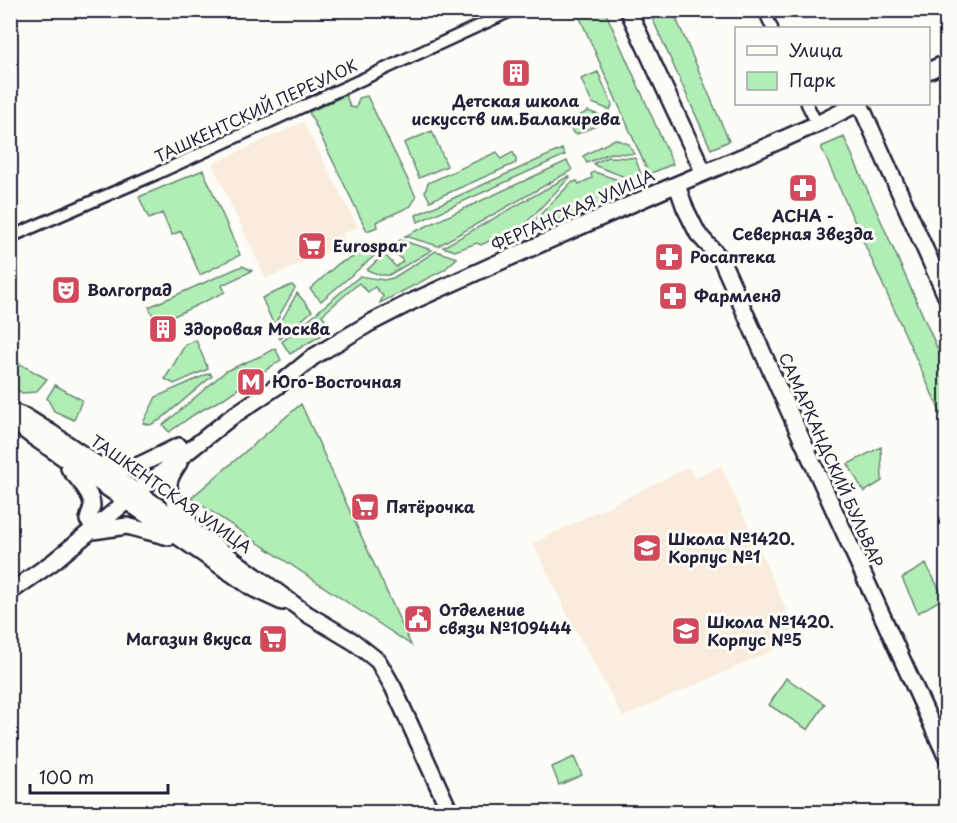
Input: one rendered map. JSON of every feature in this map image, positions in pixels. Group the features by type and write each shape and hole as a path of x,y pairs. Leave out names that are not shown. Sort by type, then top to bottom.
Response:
{"street":[{"name":"ТАШКЕНТСКИЙ ПЕРЕУЛОК","path":"10,237 156,174 513,10"},
{"path":"628,10 704,173"},
{"path":"764,10 772,27"},
{"path":"930,70 946,63"},
{"path":"808,105 817,124"},
{"name":"ФЕРГАНСКАЯ УЛИЦА","path":"11,591 46,555 89,526 183,449 279,385 309,360 370,323 495,264 857,105"},
{"path":"859,105 946,296"},
{"name":"САМАРКАНДСКИЙ БУЛЬВАР","path":"676,185 698,234 721,259 946,756"},
{"name":"ТАШКЕНТСКАЯ УЛИЦА","path":"10,411 26,417 96,464 128,495"},
{"name":"ТАШКЕНТСКАЯ УЛИЦА","path":"10,419 59,456 128,495 188,536 260,578 307,614 354,642 378,661 393,687 450,813"},
{"path":"96,464 135,467 183,449"},
{"path":"59,456 91,498 89,526 127,526 188,536 184,513 169,491 169,482 183,449"}],"shaded area":[{"path":"303,122 358,227 343,234 346,244 266,279 212,164"},
{"path":"721,466 799,639 623,717 571,622 533,543 689,467 695,478"}],"green space":[{"path":"577,11 605,11 673,164 649,174"},
{"path":"649,11 673,11 729,141 711,149"},
{"path":"598,72 612,105 610,110 592,103 581,79"},
{"path":"346,95 350,107 356,108 359,98 367,96 416,197 411,206 376,222 377,227 367,231 309,112"},
{"path":"588,111 607,118 605,122 577,134 573,133 568,122"},
{"path":"432,131 447,166 419,178 404,143"},
{"path":"844,137 946,368 946,425 821,147"},
{"path":"615,139 629,144 634,154 610,153 587,163 583,156"},
{"path":"562,149 565,155 418,222 416,215"},
{"path":"497,152 501,159 513,152 516,163 430,201 425,192 428,183"},
{"path":"608,157 635,158 643,179 638,182 596,166 594,163"},
{"path":"567,161 572,170 438,246 405,236"},
{"path":"203,170 240,255 200,275 181,231 172,235 162,213 149,219 139,197"},
{"path":"594,172 637,186 554,222 537,224 534,221 571,183 577,181 579,184 592,178 591,174"},
{"path":"569,176 525,224 481,245 477,243 455,251 443,247"},
{"path":"400,240 432,250 389,275 380,275 367,270 384,254 396,267 403,261 392,248"},
{"path":"375,247 379,252 321,301 310,289 338,264"},
{"path":"436,251 457,258 444,270 380,303 383,296 375,287 368,292 359,283 322,315 325,319 318,326 325,333 290,354 282,342 360,276 384,280 393,278"},
{"path":"242,266 252,271 222,285 225,292 157,324 149,307"},
{"path":"292,285 295,288 274,325 262,298"},
{"path":"297,293 312,311 280,339 276,331"},
{"path":"196,340 208,369 174,384 165,379 185,345"},
{"path":"275,348 281,360 169,432 163,425 226,371"},
{"path":"11,359 47,379 36,392 22,393 11,385"},
{"path":"210,373 212,376 160,420 150,425 143,423 156,397"},
{"path":"55,385 82,400 74,420 54,411 47,398"},
{"path":"301,404 411,645 191,498"},
{"path":"881,447 882,481 864,492 848,464"},
{"path":"926,564 944,598 918,613 902,578"},
{"path":"786,678 825,704 808,730 769,705"},
{"path":"574,757 582,775 559,785 552,767"}],"place":[{"name":"Детская школа искусств им.Балакирева","path":"516,73"},
{"name":"АСНА - Северная Звезда","path":"803,188"},
{"name":"Eurospar","path":"312,246"},
{"name":"Росаптека","path":"669,257"},
{"name":"Волгоград","path":"66,290"},
{"name":"Фармленд","path":"673,296"},
{"name":"Здоровая Москва","path":"163,329"},
{"name":"Юго-Восточная","path":"251,382"},
{"name":"Пятёрочка","path":"365,507"},
{"name":"Школа №1420. Корпус №1","path":"647,548"},
{"name":"Отделение связи №109444","path":"418,619"},
{"name":"Школа №1420. Корпус №5","path":"686,631"},
{"name":"Магазин вкуса","path":"273,639"}]}
